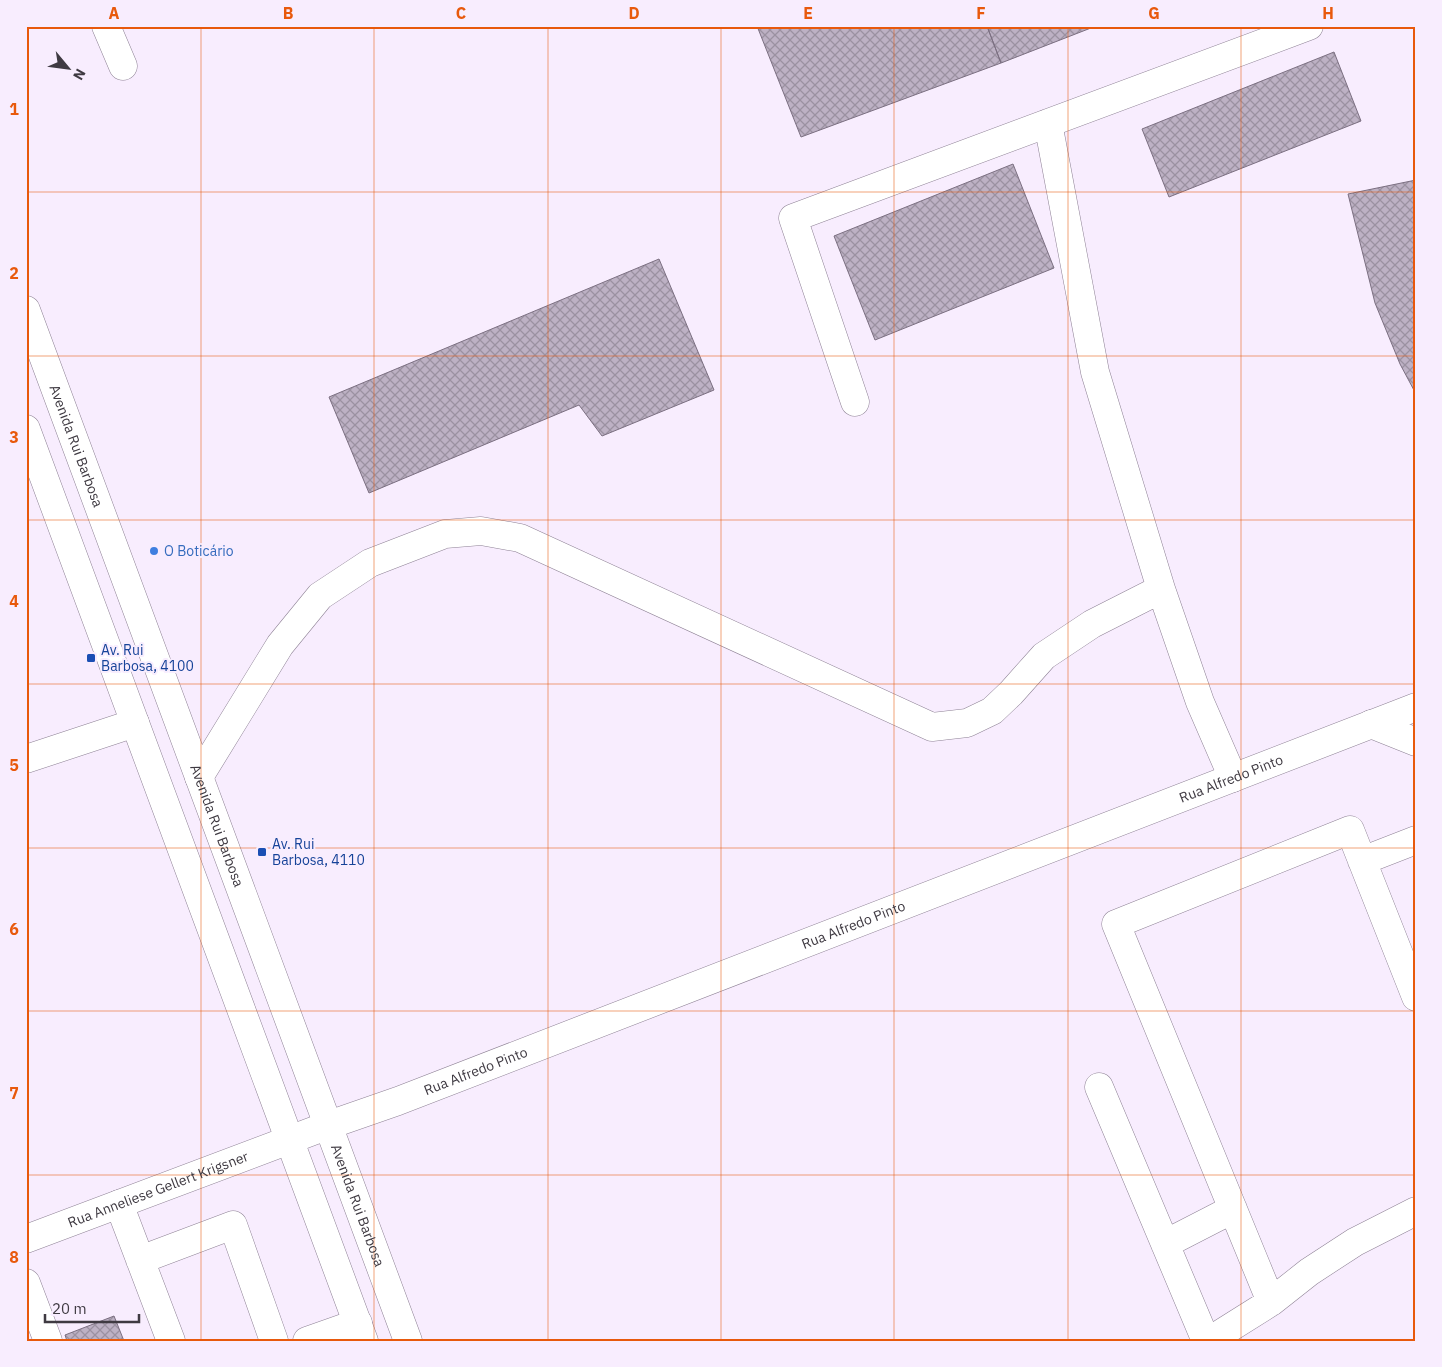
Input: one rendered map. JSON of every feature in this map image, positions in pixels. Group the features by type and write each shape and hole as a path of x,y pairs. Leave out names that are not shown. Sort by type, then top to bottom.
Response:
{"main road":[{"path":"106,26 123,66"},
{"path":"855,402 793,218 1308,26"},
{"path":"1048,122 1094,372 1161,589 1200,702 1233,778"},
{"name":"Avenida Rui Barbosa","path":"26,310 408,1341"},
{"path":"26,429 361,1332 307,1341"},
{"path":"199,777 280,645 320,596 370,563 445,534 481,531 520,538 932,727 967,723 992,711 1044,656 1092,624 1161,589"},
{"name":"Rua Alfredo Pinto","path":"290,1140 398,1101 1416,707"},
{"path":"26,758 135,723"},
{"path":"1371,724 1416,742"},
{"path":"1271,1302 1116,924 1350,830 1416,997"},
{"path":"1362,861 1416,840"},
{"path":"1099,1087 1207,1341 1271,1302 1309,1272 1355,1242 1416,1211"},
{"name":"Rua Anneliese Gellert Krigsner","path":"26,1239 290,1140"},
{"path":"119,1204 171,1341"},
{"path":"1165,1244 1233,1209"},
{"path":"140,1260 233,1225 274,1341"},
{"path":"26,1283 48,1341"}],"building":[{"path":"757,26 987,26 1001,63 801,137"},
{"path":"987,26 1096,26 1001,63"},
{"path":"1334,52 1361,121 1169,197 1142,129"},
{"path":"1013,164 1054,268 875,340 834,236"},
{"path":"1416,180 1416,394 1400,364 1375,303 1348,194"},
{"path":"659,259 714,390 602,436 579,405 369,493 329,397"},
{"path":"114,1316 124,1341 67,1341 65,1335"}],"place":[{"name":"O Boticário","path":"154,551"},
{"name":"Av. Rui Barbosa, 4100","path":"91,658"},
{"name":"Av. Rui Barbosa, 4110","path":"262,852"}]}
